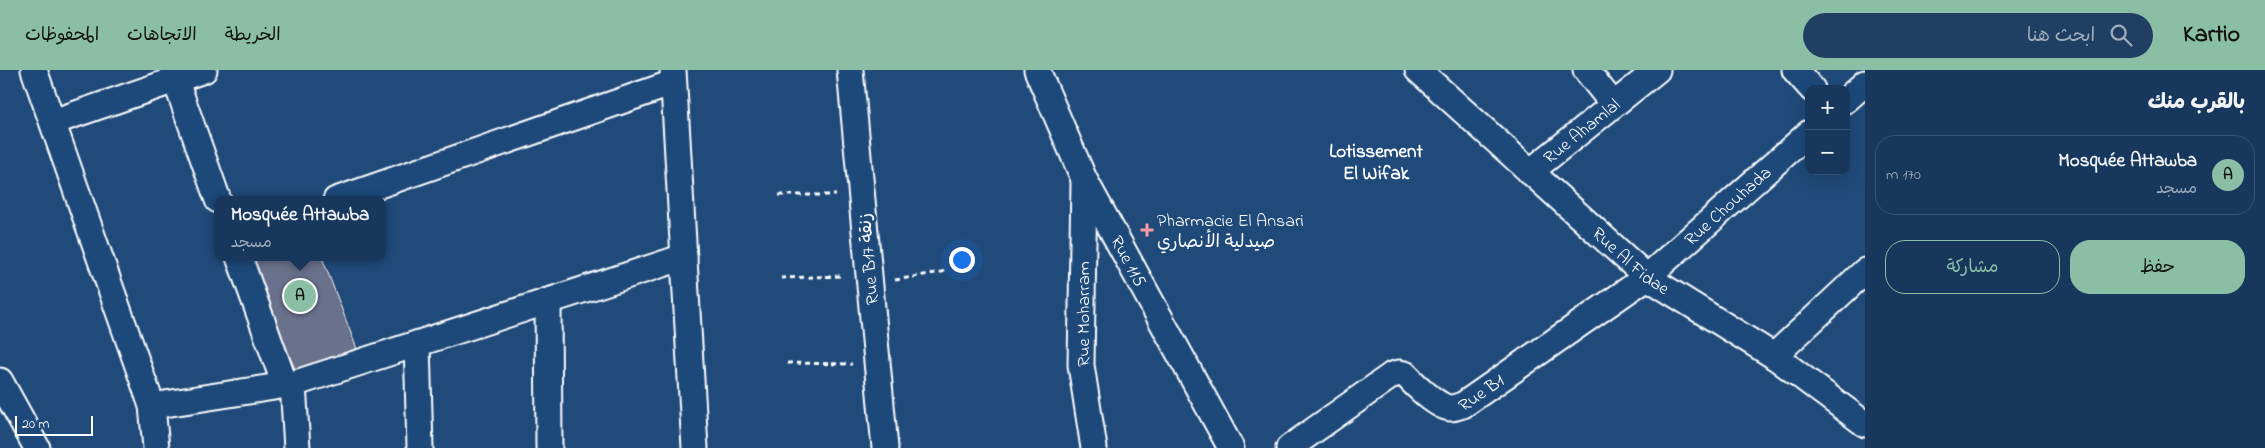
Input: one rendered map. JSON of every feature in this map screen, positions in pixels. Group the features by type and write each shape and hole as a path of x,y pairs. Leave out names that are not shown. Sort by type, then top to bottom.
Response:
{"street":[{"path":"34,70 152,406 156,448"},
{"path":"53,122 174,75 204,70"},
{"name":"Rue B17 زنقة","path":"850,70 885,448"},
{"name":"Rue 115","path":"1038,70 1084,179 1231,448"},
{"name":"Rue Al Fidae","path":"1418,70 1647,277 1774,356 1865,424"},
{"path":"1586,70 1613,104"},
{"name":"Rue Ahamlal","path":"1530,172 1656,70"},
{"path":"1795,70 1808,85"},
{"path":"174,75 217,196"},
{"path":"347,196 673,76 696,448"},
{"path":"1850,96 1865,83"},
{"name":"Rue Chouhada","path":"1647,277 1805,137"},
{"name":"Rue Moharram","path":"1084,179 1081,365 1094,448"},
{"path":"152,406 289,384 684,257"},
{"path":"241,261 289,384 297,448"},
{"path":"1774,356 1865,271"},
{"name":"Rue B1","path":"1289,448 1392,375 1399,373 1405,374 1437,403 1445,407 1452,408 1463,405 1647,277"},
{"path":"548,301 549,448"},
{"path":"417,344 420,448"},
{"path":"0,381 37,448"}],"path":[{"path":"779,195 862,195"},
{"path":"781,278 869,280 947,272"},
{"path":"787,363 877,364"}],"building":[{"path":"248,261 324,261 357,349 295,369"}],"place":[{"name":"Pharmacie El Ansari صيدلية الأنصاري","path":"1147,230"},
{"name":"Mosquée Attawba","path":"300,296"}],"district":[{"name":"Lotissement El Wifak","path":"1376,161"}]}
